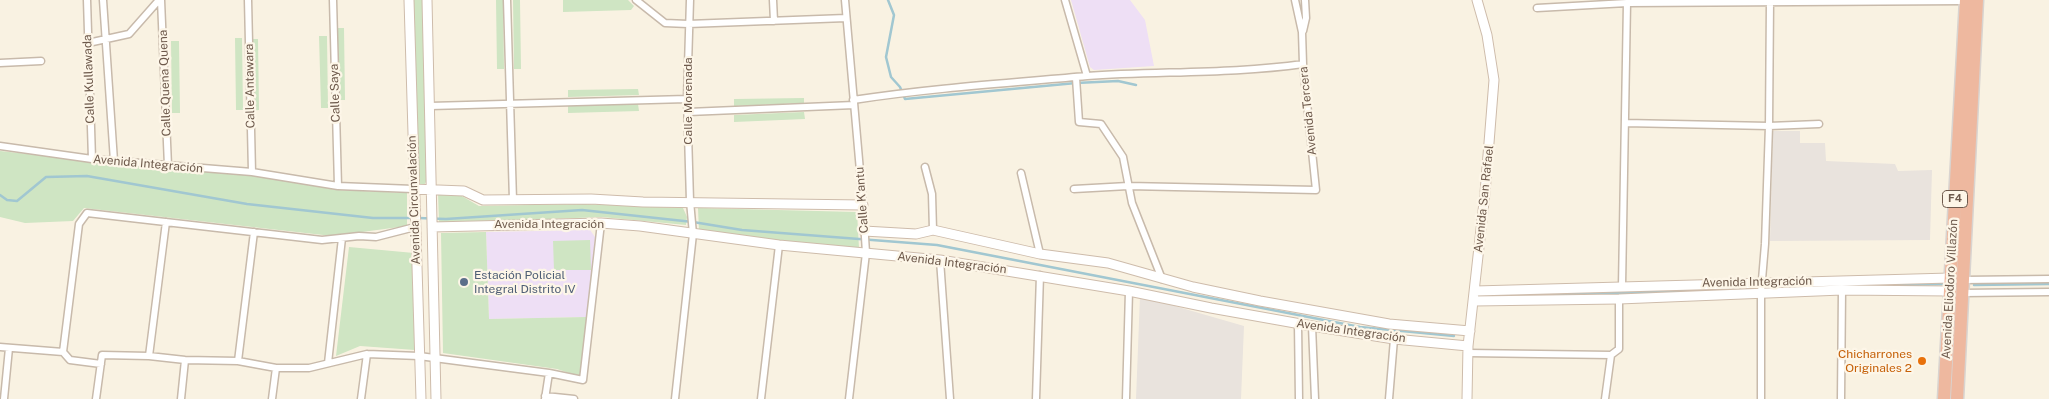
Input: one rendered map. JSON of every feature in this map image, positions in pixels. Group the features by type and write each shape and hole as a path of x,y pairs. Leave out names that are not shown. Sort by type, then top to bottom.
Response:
{"highway":[{"name":"Avenida Eliodoro Villazón","path":"1944,399 1950,278 1970,0"},
{"name":"Avenida Eliodoro Villazón","path":"1957,399 1964,280 1970,0"}],"street":[{"name":"Calle Kullawada","path":"86,0 92,159"},
{"path":"103,0 114,161"},
{"path":"88,43 129,34 160,0"},
{"name":"Calle Quena Quena","path":"160,0 168,166"},
{"name":"Calle Antawara","path":"248,0 252,172"},
{"name":"Calle Saya","path":"333,0 338,186"},
{"name":"Avenida Circunvalación","path":"409,0 413,189 421,399"},
{"name":"Avenida Circunvalación","path":"427,0 436,399"},
{"path":"507,0 513,200"},
{"path":"636,0 665,23 688,24 846,18"},
{"name":"Calle Morenada","path":"675,399 693,234 690,202 688,112 688,24 690,0"},
{"path":"773,0 774,21"},
{"name":"Calle K'antu","path":"845,0 864,205 866,253 850,399"},
{"path":"1065,0 1087,76"},
{"name":"Avenida Tercera","path":"1128,186 1316,190 1303,64 1302,32 1295,0"},
{"name":"Avenida Tercera","path":"1302,32 1306,18 1305,0"},
{"name":"Avenida San Rafael","path":"1467,399 1468,349 1486,193 1494,80 1487,35 1477,0"},
{"path":"1537,8 1626,3 1970,0"},
{"path":"1761,399 1761,292 1763,282 1769,126 1770,1"},
{"path":"1622,286 1626,3"},
{"path":"0,62 42,61"},
{"path":"688,112 854,102 916,90 1087,76 1269,69 1303,64"},
{"path":"1076,78 1079,122 1101,124 1123,157 1132,203 1162,279"},
{"path":"430,106 688,99"},
{"path":"1625,123 1769,126 1819,124"},
{"name":"Avenida Integración","path":"0,146 92,159 252,172 338,186 464,191 483,200 591,199 643,202 864,205"},
{"path":"926,166 932,194 933,230"},
{"path":"1021,173 1040,254"},
{"path":"1074,189 1128,186"},
{"path":"63,352 79,224 87,213 322,240 359,236 376,237 415,221"},
{"name":"Avenida Integración","path":"432,220 602,223 640,226 780,245 940,260 1040,275 1298,324 1468,349"},
{"path":"149,356 166,222"},
{"path":"96,399 102,355 238,361 276,368 309,368 367,354 419,356 549,373 583,380 602,223"},
{"name":"Avenida Integración","path":"865,237 916,234 933,230 1040,254 1108,264 1162,279 1260,301 1371,321 1470,331"},
{"path":"238,361 254,232"},
{"path":"328,363 342,238"},
{"path":"761,399 780,245"},
{"path":"940,260 950,399"},
{"path":"1036,399 1040,275"},
{"name":"Avenida Integración","path":"1475,291 1950,278"},
{"path":"1964,280 2049,279"},
{"path":"1841,399 1842,290"},
{"name":"Avenida Integración","path":"1474,301 1619,299 1842,290 1950,291"},
{"path":"1126,399 1129,291"},
{"path":"1963,293 2049,292"},
{"path":"1468,349 1611,355 1619,349 1619,299"},
{"path":"1298,324 1299,399"},
{"path":"1312,326 1314,399"},
{"path":"1389,399 1394,338"},
{"path":"0,347 63,352 70,360 101,364"},
{"path":"4,399 9,348"},
{"path":"361,399 367,354"},
{"path":"1605,399 1611,355"},
{"path":"181,399 185,360"},
{"path":"272,399 276,368"},
{"path":"549,373 545,398 574,399"}],"shaded area":[{"path":"1071,0 1130,0 1145,20 1154,66 1094,70 1090,67"},
{"path":"1773,131 1800,131 1800,143 1825,143 1826,161 1895,164 1898,171 1932,170 1930,240 1770,241"},
{"path":"590,230 595,237 587,317 489,319 486,232"},
{"path":"1140,296 1244,326 1241,399 1136,399"}],"green space":[{"path":"413,0 423,0 426,182 424,185 420,185 418,182"},
{"path":"496,0 503,0 504,69 497,69"},
{"path":"513,0 520,0 521,69 514,69"},
{"path":"563,0 628,0 634,6 631,10 563,12"},
{"path":"337,28 344,28 345,100 338,100"},
{"path":"319,36 327,36 328,108 321,108"},
{"path":"235,38 242,38 243,110 236,110"},
{"path":"251,39 258,39 259,110 252,111"},
{"path":"171,41 179,41 180,113 172,113"},
{"path":"638,89 639,95 568,97 568,90"},
{"path":"804,98 804,103 734,106 734,99"},
{"path":"638,104 639,111 568,113 568,106"},
{"path":"804,112 805,119 734,122 734,115"},
{"path":"0,151 168,169 255,176 337,190 407,193 407,226 332,236 84,208 73,221 25,223 0,217"},
{"path":"438,193 460,195 479,206 584,204 683,208 687,217 686,225 602,217 439,223"},
{"path":"698,208 857,212 859,248 699,231"},
{"path":"486,232 489,319 587,317 584,378 557,369 443,353 441,233"},
{"path":"590,240 591,270 554,270 553,241"},
{"path":"349,247 414,253 415,350 360,346 336,356"}],"waterway":[{"path":"888,0 894,15 886,57 891,77 900,87 905,99 1076,83 1118,81 1136,85"},
{"path":"0,195 7,200 17,201 46,177 87,176 247,204 373,218 413,218"},
{"path":"418,218 446,219 582,210 693,222 742,230 937,245 1360,327 1454,336"},
{"path":"1834,286 1946,284"},
{"path":"1974,285 2049,284"},
{"path":"1486,296 1749,288"}],"place":[{"name":"Estación Policial Integral Distrito IV","path":"464,282"},
{"name":"Chicharrones Originales 2","path":"1922,361"}]}
